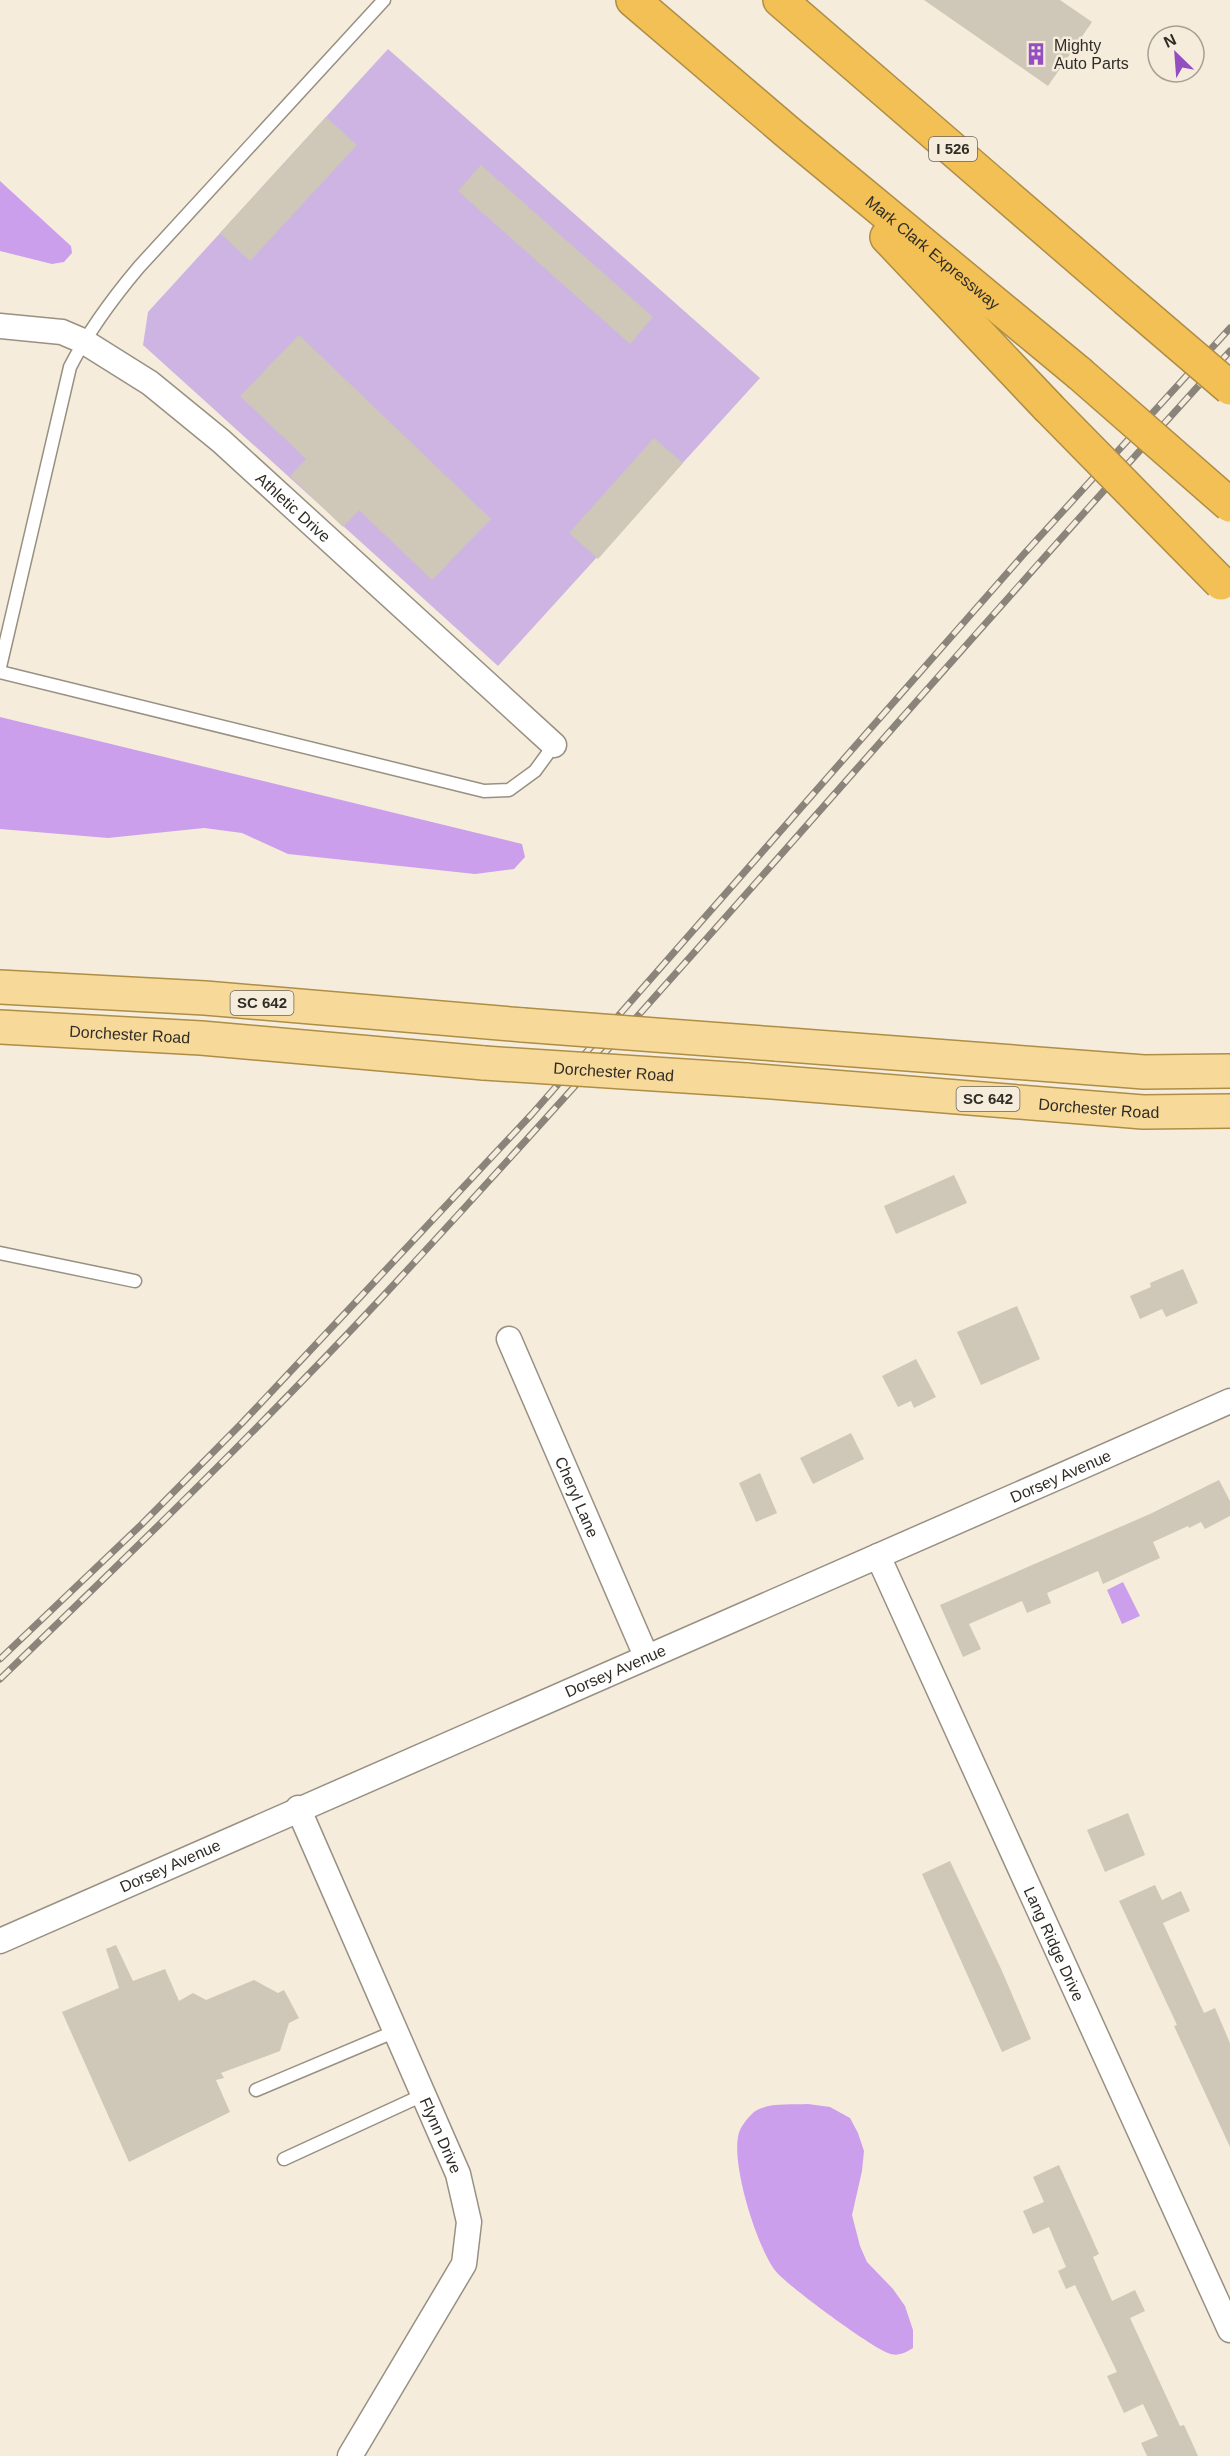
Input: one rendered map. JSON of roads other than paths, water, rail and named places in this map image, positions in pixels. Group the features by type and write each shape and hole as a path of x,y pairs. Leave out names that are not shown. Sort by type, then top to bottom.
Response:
{"highway":[{"name":"Mark Clark Expressway","path":"633,0 791,135 1079,373 1230,505"},
{"name":"I 526","path":"780,0 1230,388"},
{"path":"791,135 1048,407 1226,587"}],"main road":[{"name":"SC 642","path":"0,987 205,998 523,1025 1144,1072 1230,1071"},
{"name":"Dorchester Road","path":"0,1027 201,1038 484,1063 746,1080 1143,1112 1230,1111"}],"street":[{"name":"Athletic Drive","path":"0,326 62,332 83,341 150,383 221,441 554,745"},
{"name":"Cheryl Lane","path":"509,1340 646,1656"},
{"name":"Dorsey Avenue","path":"0,1941 298,1808 1230,1401"},
{"name":"Lang Ridge Drive","path":"878,1556 1230,2330"},
{"name":"Flynn Drive","path":"298,1808 458,2174 469,2222 464,2264 350,2456"}],"lane":[{"path":"0,667 70,367 83,341 104,309 139,267 384,0"},
{"path":"0,672 484,791 509,790 535,771 554,745"},
{"path":"0,1253 135,1281"},
{"path":"256,2090 396,2031"},
{"path":"284,2159 423,2095"}],"railway":[{"path":"0,1659 141,1525 243,1422 532,1114 1023,555 1230,328"},
{"path":"0,1679 147,1537 386,1293 599,1059 1230,351"}],"place":[{"name":"Mighty Auto Parts","path":"1036,54"}]}
